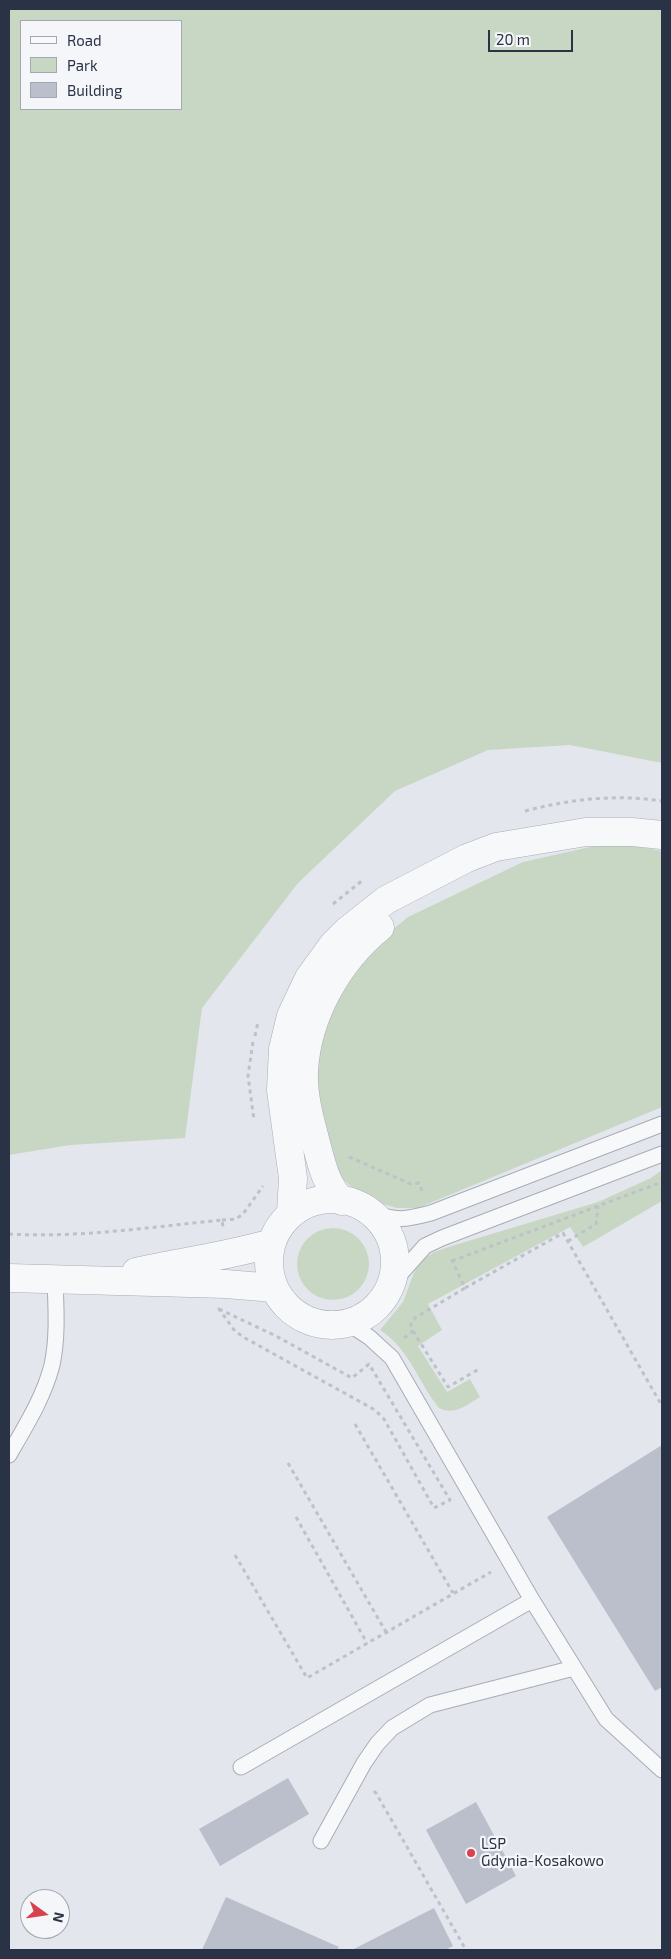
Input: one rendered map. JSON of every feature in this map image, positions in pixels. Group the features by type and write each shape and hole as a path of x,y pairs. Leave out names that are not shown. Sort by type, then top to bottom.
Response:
{"street":[{"path":"291,1213 293,1178 282,1108 282,1058 291,1016 298,1000 319,962 346,931 386,900 460,862 496,847 546,839 564,834 610,831 662,835"},
{"path":"342,1201 334,1193 323,1170 304,1086 304,1071 308,1047 326,994 353,952 366,938 398,914 435,892 546,839"},
{"path":"324,1200 355,1203 371,1212 385,1227 393,1244 396,1263 393,1282 384,1299 371,1313 350,1324 335,1326 316,1324 299,1316 285,1304 274,1288 269,1266 272,1243 278,1229 291,1213 312,1202 324,1200"},
{"path":"95,1280 242,1252 272,1243"},
{"path":"9,1278 226,1284 274,1288"}],"lane":[{"path":"371,1212 394,1220 430,1213 662,1124"},
{"path":"393,1282 425,1246 662,1154"},
{"path":"9,1455 33,1411 52,1364 56,1334 56,1280"},
{"path":"350,1324 369,1337 392,1358 532,1600 606,1719 662,1770"},
{"path":"241,1767 532,1600"},
{"path":"321,1841 364,1763 377,1744 392,1728 430,1705 574,1668"}],"path":[{"path":"452,1262 662,1182"},
{"path":"418,1183 430,1213"},
{"path":"568,1241 596,1224 598,1206"},
{"path":"479,1369 448,1387 410,1326 411,1322 465,1288 563,1233 662,1406"},
{"path":"442,1238 465,1288"},
{"path":"369,1364 450,1500 434,1508 384,1419 376,1410 245,1338 235,1331 218,1308 276,1336 352,1378 369,1364 414,1332"},
{"path":"355,1424 453,1593"},
{"path":"288,1462 386,1632"},
{"path":"296,1517 367,1643"},
{"path":"234,1555 307,1678 453,1593 508,1557"},
{"path":"376,1793 466,1950"}],"green space":[{"path":"9,9 662,9 662,763 570,745 488,750 395,791 298,883 202,1008 185,1138 70,1145 9,1155"},
{"path":"624,844 662,851 662,1107 418,1208 397,1208 383,1204 355,1190 344,1180 334,1163 317,1085 319,1051 326,1022 341,986 367,951 408,917 523,862 590,847"},
{"path":"662,1170 662,1201 583,1247 570,1227 428,1304 442,1330 418,1346 447,1392 470,1379 480,1397 455,1410 450,1411 439,1408 406,1356 390,1337 380,1330 403,1302 413,1275 421,1261 434,1252 455,1245 598,1202 651,1178"},
{"path":"340,1228 359,1238 367,1250 369,1264 367,1278 359,1290 347,1298 326,1300 307,1290 299,1278 297,1257 307,1238 319,1230"}],"building":[{"path":"662,1445 662,1687 655,1691 547,1517"},
{"path":"288,1778 309,1814 220,1866 199,1829"},
{"name":"LSP Gdynia-Kosakowo","path":"476,1802 516,1876 466,1904 426,1830"},
{"path":"226,1897 339,1947 337,1950 202,1950"},
{"path":"434,1908 453,1946 445,1950 352,1950"}],"place":[{"name":"LSP Gdynia-Kosakowo","path":"471,1853"}]}
